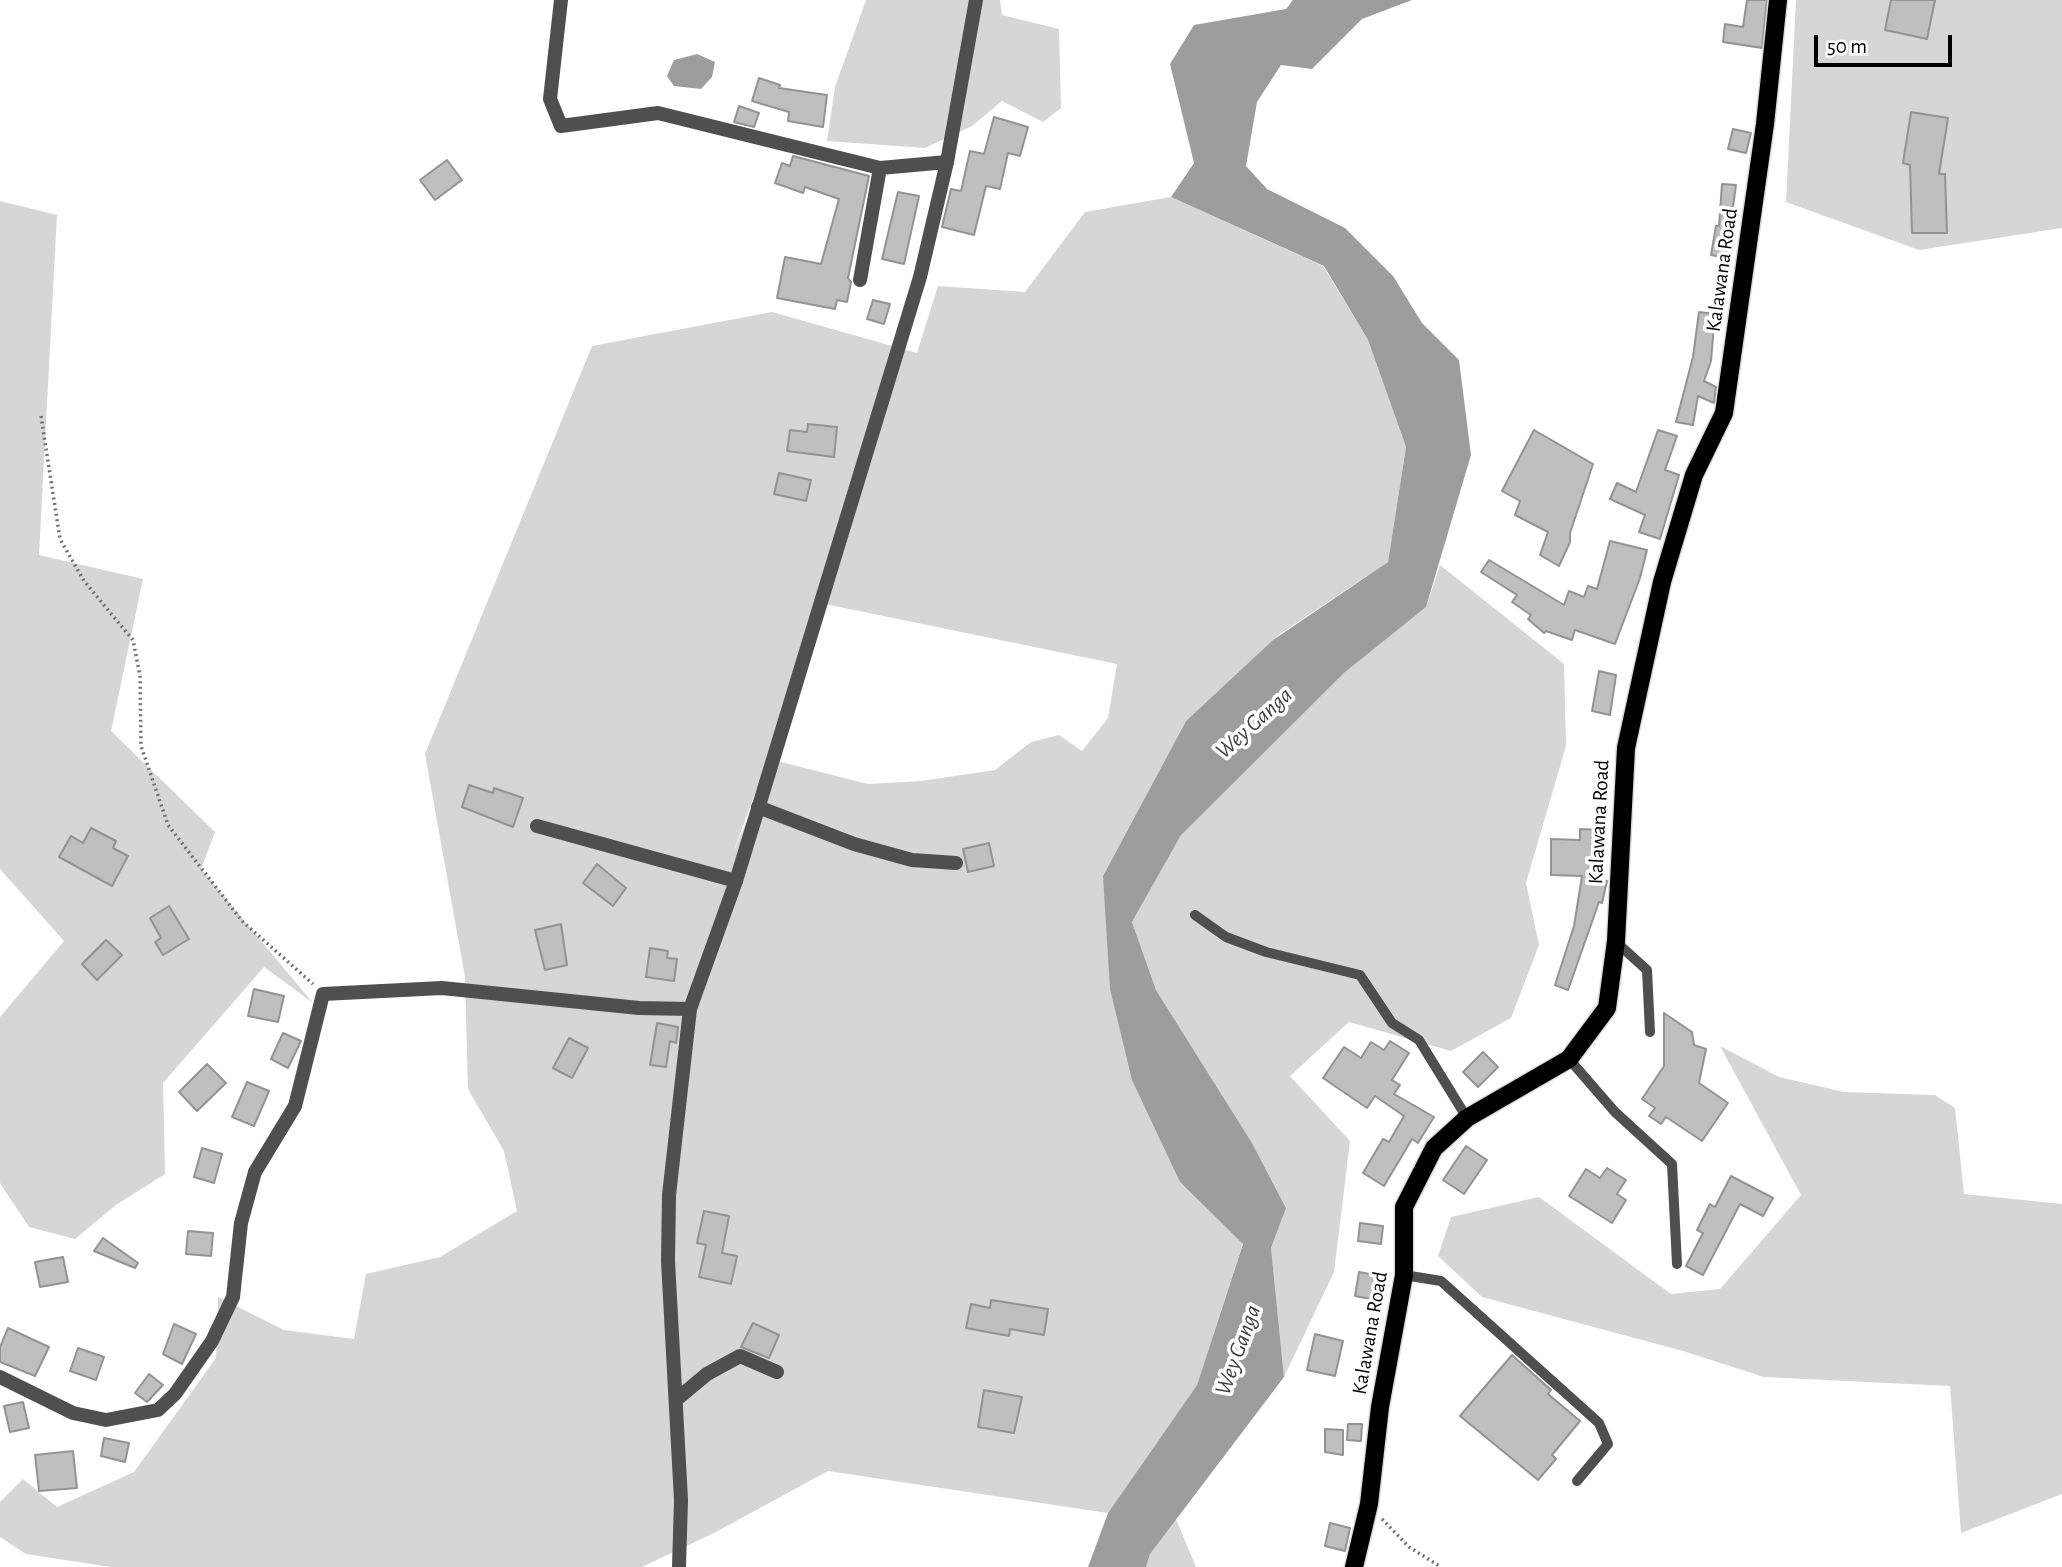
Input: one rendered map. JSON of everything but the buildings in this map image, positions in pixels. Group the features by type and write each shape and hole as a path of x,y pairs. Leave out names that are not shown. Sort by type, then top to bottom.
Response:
{"main road":[{"name":"Kalawana Road","path":"1354,1567 1369,1504 1380,1407 1404,1275 1404,1207 1434,1149 1467,1118 1569,1059 1607,1008 1616,942 1626,748 1665,570 1694,475 1724,413 1765,124 1778,0"}],"street":[{"path":"561,0 550,99 561,126 658,113 880,168 947,162"},
{"path":"679,1567 681,1500 668,1261 669,1195 690,1009 736,881 920,277 947,162 976,0"},
{"path":"860,280 880,168"},
{"path":"758,807 865,847 912,860 956,863"},
{"path":"537,826 736,881"},
{"path":"0,1377 74,1413 106,1420 158,1410 176,1394 212,1341 233,1297 241,1223 255,1172 295,1106 323,993 442,988 639,1008 690,1009"},
{"path":"677,1399 707,1374 740,1356 777,1372"}],"lane":[{"path":"1195,915 1226,937 1256,949 1360,975 1392,1023 1419,1040 1467,1118"},
{"path":"1616,942 1647,970 1650,1031"},
{"path":"1569,1059 1615,1112 1672,1164 1677,1264"},
{"path":"1404,1275 1441,1281 1599,1423 1608,1444 1577,1481"}],"path":[{"path":"41,416 60,540 84,581 134,640 140,676 141,746 168,825 242,922 323,993"},
{"path":"1369,1504 1409,1547 1441,1567"}],"shaded area":[{"path":"866,0 1000,0 1002,15 1059,29 1061,108 1043,122 1002,101 972,126 925,148 827,141 835,87"},
{"path":"1796,0 2062,0 2062,228 1919,250 1786,202"},
{"path":"1171,197 1323,266 1368,340 1406,447 1388,562 1280,634 1186,721 1103,876 1180,1182 1243,1243 1197,1385 1108,1513 828,1471 714,1533 642,1567 111,1567 26,1554 0,1537 0,1502 23,1479 57,1507 134,1472 216,1358 218,1297 284,1330 354,1339 366,1274 440,1257 517,1211 504,1151 468,1089 465,977 425,754 592,346 772,312 917,353 938,286 1025,292 1085,212","holes":["825,604 1117,664 1108,718 1082,751 1059,735 1031,742 995,770 921,781 868,784 773,760 733,853"]},
{"path":"0,201 57,215 39,555 143,579 111,731 215,832 201,869 313,1003 264,967 163,1083 165,1174 116,1205 75,1239 29,1227 0,1183 0,1017 64,941 0,869"},
{"path":"1440,565 1564,664 1566,746 1526,883 1539,945 1511,1018 1451,1051 1349,1022 1290,1076 1350,1141 1334,1272 1284,1377 1271,1248 1286,1208 1252,1143 1156,990 1132,922 1183,831 1350,667 1426,607"},
{"path":"1720,1046 1779,1077 1844,1092 1935,1095 1955,1108 1964,1194 2062,1204 2062,1494 1961,1533 1950,1386 1764,1377 1683,1351 1482,1297 1438,1256 1451,1217 1539,1197 1671,1294 1720,1289 1801,1195"},
{"path":"1176,1519 1196,1567 1146,1567 1150,1554"}],"water":[{"name":"Wey Ganga","path":"1293,0 1412,0 1362,19 1312,69 1281,65 1257,102 1246,166 1267,189 1345,228 1393,276 1422,323 1459,360 1471,455 1426,607 1345,672 1181,835 1132,922 1156,990 1252,1143 1286,1208 1271,1248 1284,1377 1150,1554 1146,1567 1088,1567 1108,1513 1197,1385 1243,1244 1180,1182 1132,1080 1110,989 1103,876 1186,721 1273,640 1388,562 1406,447 1368,340 1324,266 1171,197 1194,163 1170,64 1194,25 1286,9"},
{"path":"697,54 715,62 712,77 701,89 674,86 667,76 674,60"}]}
